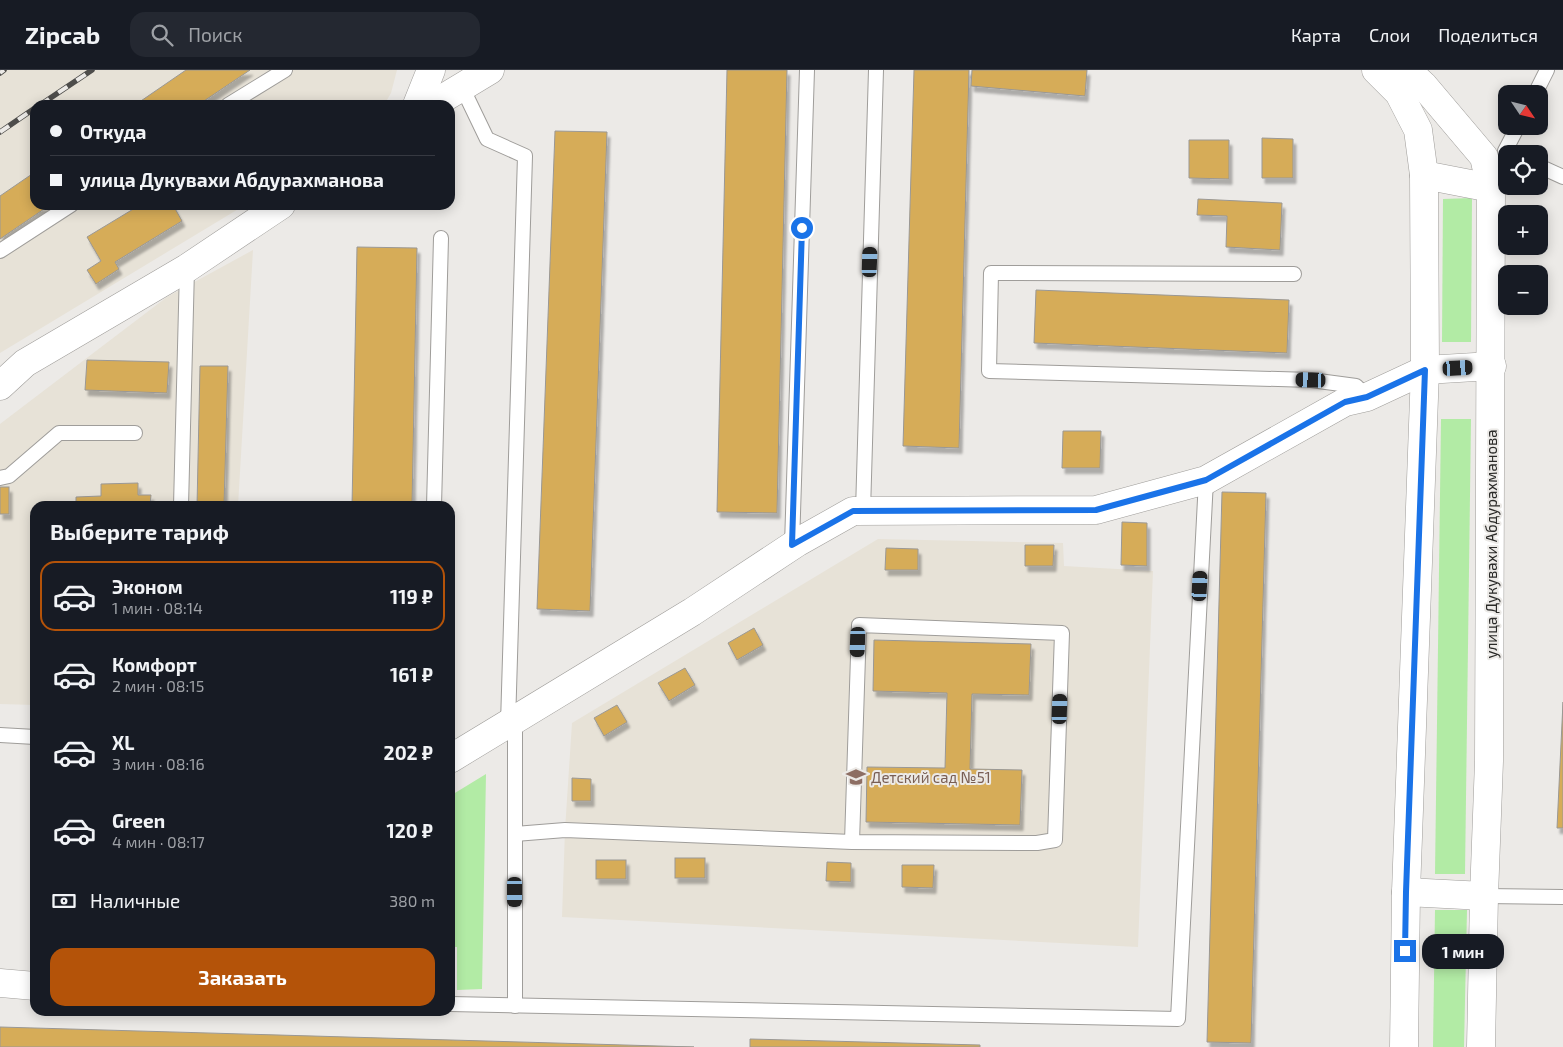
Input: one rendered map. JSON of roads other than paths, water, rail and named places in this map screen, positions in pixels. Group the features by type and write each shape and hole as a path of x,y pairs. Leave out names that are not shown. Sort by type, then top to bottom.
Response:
{"street":[{"path":"419,100 431,70"},
{"path":"440,100 490,70"},
{"path":"1376,70 1399,93 1418,130 1424,176 1425,370 1406,892 1404,1047"},
{"name":"улица Дукувахи Абдурахманова","path":"1407,70 1498,152"},
{"name":"улица Дукувахи Абдурахманова","path":"1481,1047 1489,761 1492,366 1491,188 1498,162"},
{"path":"1424,176 1491,188"},
{"path":"0,386 25,363 187,268 274,210"},
{"path":"455,756 692,612 792,545 853,511 1096,510 1206,480 1345,402 1367,397 1425,370 1492,366"},
{"path":"1406,892 1484,896"},
{"path":"0,983 30,986"}],"lane":[{"path":"236,100 285,70"},
{"path":"792,545 806,70"},
{"path":"863,511 876,70"},
{"path":"1540,85 1548,70"},
{"path":"462,86 487,139 525,156 512,722 515,834 515,1006"},
{"path":"1548,170 1563,177"},
{"path":"0,251 63,210"},
{"path":"434,501 441,238"},
{"path":"181,501 187,268"},
{"path":"1294,274 991,273 989,371 1311,380 1356,386 1367,397"},
{"path":"0,478 9,476 59,432 135,433"},
{"path":"455,1004 1178,1019 1206,480"},
{"path":"515,834 565,830 852,842 1037,843 1055,840 1062,633 859,625 852,842"},
{"path":"0,735 30,737"},
{"path":"1484,896 1563,897"}],"railway":[{"path":"0,73 4,70"},
{"path":"47,100 92,70"},
{"path":"0,132 30,111"}],"place":[{"name":"Детский сад №51","path":"856,777"}]}
